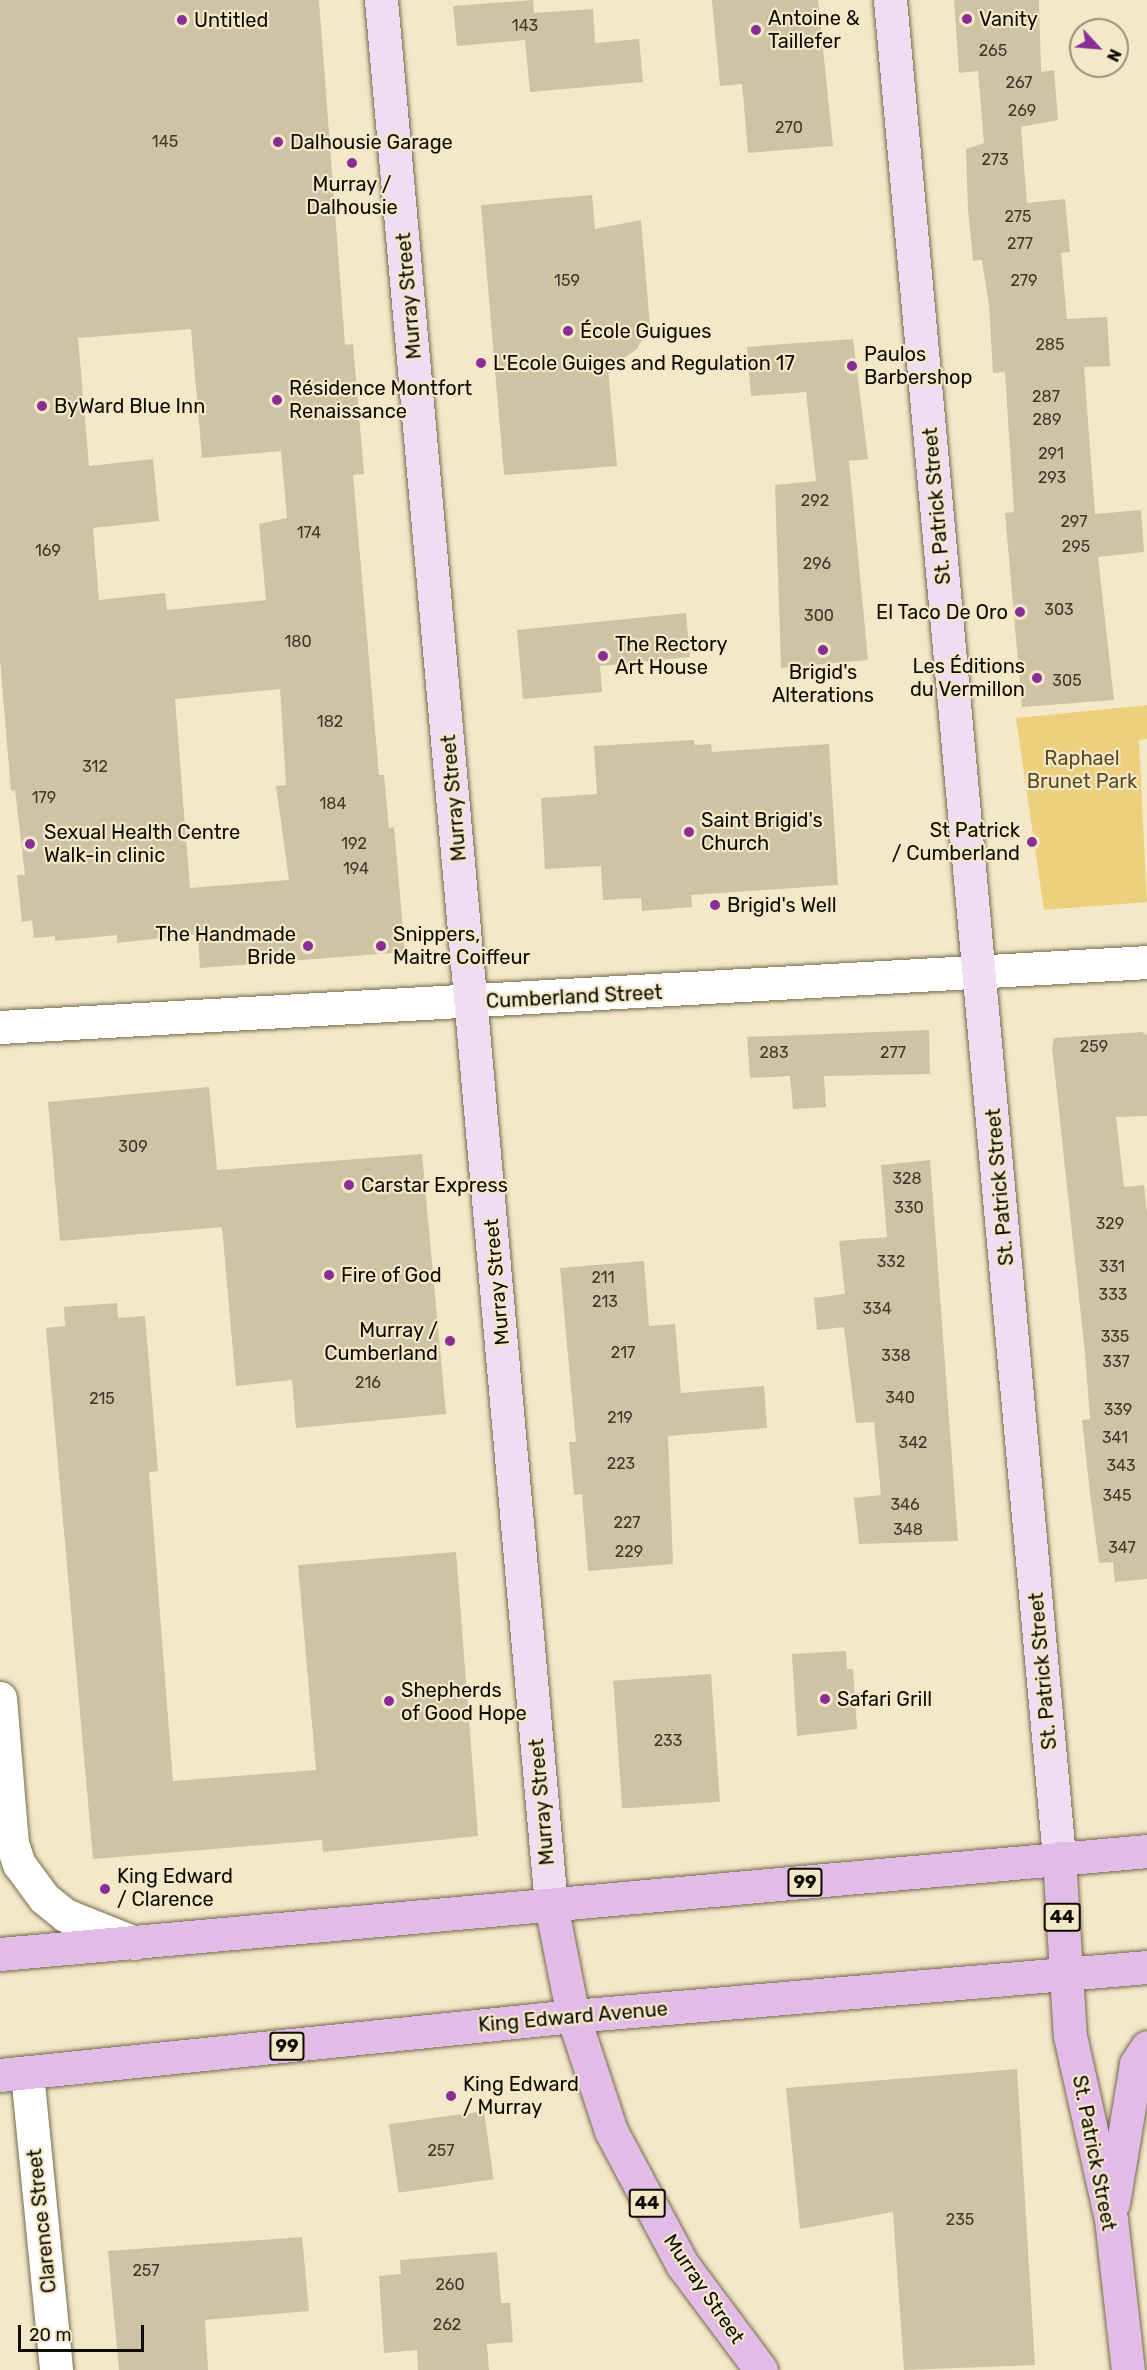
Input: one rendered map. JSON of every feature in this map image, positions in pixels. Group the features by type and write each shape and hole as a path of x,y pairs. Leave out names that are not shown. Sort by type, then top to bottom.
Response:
{"main road":[{"name":"Murray Street","path":"381,0 474,1003 551,1905 573,2016 611,2131 635,2182 682,2264 761,2370"},
{"name":"St. Patrick Street","path":"890,0 981,975 1059,1858 1070,2036 1111,2219 1128,2370"},
{"name":"99","path":"0,1954 1147,1851"},
{"name":"King Edward Avenue","path":"13,2074 573,2016 1147,1968"},
{"path":"1111,2219 1136,2064 1147,2047"}],"street":[{"name":"Cumberland Street","path":"0,1027 981,975 1147,962"},
{"path":"0,1698 12,1843 32,1884 64,1915 137,1943"},
{"name":"Clarence Street","path":"13,2074 56,2370"}],"green space":[{"name":"Raphael Brunet Park","path":"1147,705 1147,739 1139,740 1147,902 1044,910 1016,718"}],"building":[{"path":"0,0 319,0 345,345 353,344 364,474 353,475 379,775 384,775 389,828 394,827 405,952 200,968 198,934 117,943 117,935 55,941 55,936 34,938 32,920 22,922 17,875 25,875 15,790 11,791 0,660","holes":["191,329 202,458 281,451 287,518 259,524 266,600 167,610 165,593 99,600 93,528 159,521 153,459 89,466 78,338","280,689 286,785 276,786 289,880 190,888 175,699"]},
{"path":"533,0 534,13 593,9 595,43 639,39 643,82 530,92 525,40 457,46 453,6"},
{"path":"712,0 818,0 833,146 748,153 742,84 720,86"},
{"path":"954,0 1039,0 1041,72 1054,70 1058,120 1021,127 1027,203 1065,199 1070,252 1061,253 1067,319 1107,317 1110,366 1084,367 1095,514 1141,510 1144,552 1098,557 1114,700 1022,707 1005,513 1014,512 1005,372 993,373 989,305 982,260 973,261 968,208 966,149 984,143 978,71 959,73"},
{"name":"École Guigues","path":"592,195 595,229 641,220 650,325 637,349 608,369 617,466 504,475 481,205"},
{"path":"853,339 868,459 849,461 868,660 781,668 775,485 816,481 806,392 751,396 747,347"},
{"name":"The Rectory Art House","path":"686,613 690,657 600,666 602,692 523,699 517,630"},
{"name":"Saint Brigid's Church","path":"694,740 695,745 711,744 712,752 829,744 838,885 691,895 692,907 642,911 641,898 603,900 601,866 545,869 541,798 597,794 594,746"},
{"path":"929,1030 930,1074 824,1076 826,1107 793,1109 790,1076 750,1078 747,1037"},
{"path":"1142,1032 1147,1035 1147,1116 1116,1117 1124,1187 1144,1185 1147,1213 1147,1579 1115,1582 1113,1562 1099,1563 1091,1502 1082,1420 1090,1419 1085,1353 1052,1047 1054,1038"},
{"path":"209,1087 217,1170 422,1154 446,1414 296,1428 292,1380 236,1386 222,1227 60,1241 48,1102"},
{"path":"930,1160 958,1541 859,1544 854,1498 881,1495 874,1422 856,1423 844,1327 817,1330 814,1298 845,1294 839,1241 887,1237 881,1165"},
{"path":"644,1261 649,1326 675,1324 681,1393 764,1386 767,1428 668,1436 673,1564 588,1571 582,1494 574,1495 569,1442 576,1442 560,1268"},
{"path":"117,1303 118,1318 145,1316 158,1471 149,1472 173,1781 316,1770 298,1565 456,1552 478,1836 323,1852 322,1840 93,1859 46,1328 65,1326 64,1307"},
{"name":"Safari Grill","path":"846,1651 847,1669 853,1669 857,1729 797,1736 792,1654"},
{"path":"711,1674 720,1802 622,1809 613,1681"},
{"path":"1017,2069 1035,2365 904,2370 893,2212 800,2229 786,2088"},
{"path":"484,2111 494,2179 399,2193 389,2124"},
{"path":"302,2237 309,2311 205,2320 208,2370 119,2370 108,2251"},
{"path":"497,2252 501,2303 510,2303 513,2342 487,2344 489,2370 418,2370 417,2350 384,2353 379,2276 401,2274 400,2260"}],"place":[{"name":"Vanity","path":"967,19"},
{"name":"Untitled","path":"182,20"},
{"name":"Antoine & Taillefer","path":"756,30"},
{"name":"Dalhousie Garage","path":"278,142"},
{"name":"Murray / Dalhousie","path":"352,163"},
{"name":"École Guigues","path":"568,331"},
{"name":"L'Ecole Guiges and Regulation 17","path":"481,363"},
{"name":"Paulos Barbershop","path":"852,366"},
{"name":"Résidence Montfort Renaissance","path":"277,400"},
{"name":"ByWard Blue Inn","path":"42,406"},
{"name":"El Taco De Oro","path":"1020,612"},
{"name":"Brigid's Alterations","path":"823,650"},
{"name":"The Rectory Art House","path":"603,656"},
{"name":"Les Éditions du Vermillon","path":"1037,678"},
{"name":"Saint Brigid's Church","path":"689,832"},
{"name":"St Patrick / Cumberland","path":"1032,842"},
{"name":"Sexual Health Centre Walk-in clinic","path":"30,844"},
{"name":"Brigid's Well","path":"715,905"},
{"name":"The Handmade Bride","path":"308,946"},
{"name":"Snippers, Maitre Coiffeur","path":"381,946"},
{"name":"Carstar Express","path":"349,1185"},
{"name":"Fire of God","path":"329,1275"},
{"name":"Murray / Cumberland","path":"450,1341"},
{"name":"Safari Grill","path":"825,1699"},
{"name":"Shepherds of Good Hope","path":"389,1701"},
{"name":"King Edward / Clarence","path":"105,1889"},
{"name":"King Edward / Murray","path":"451,2096"}]}
